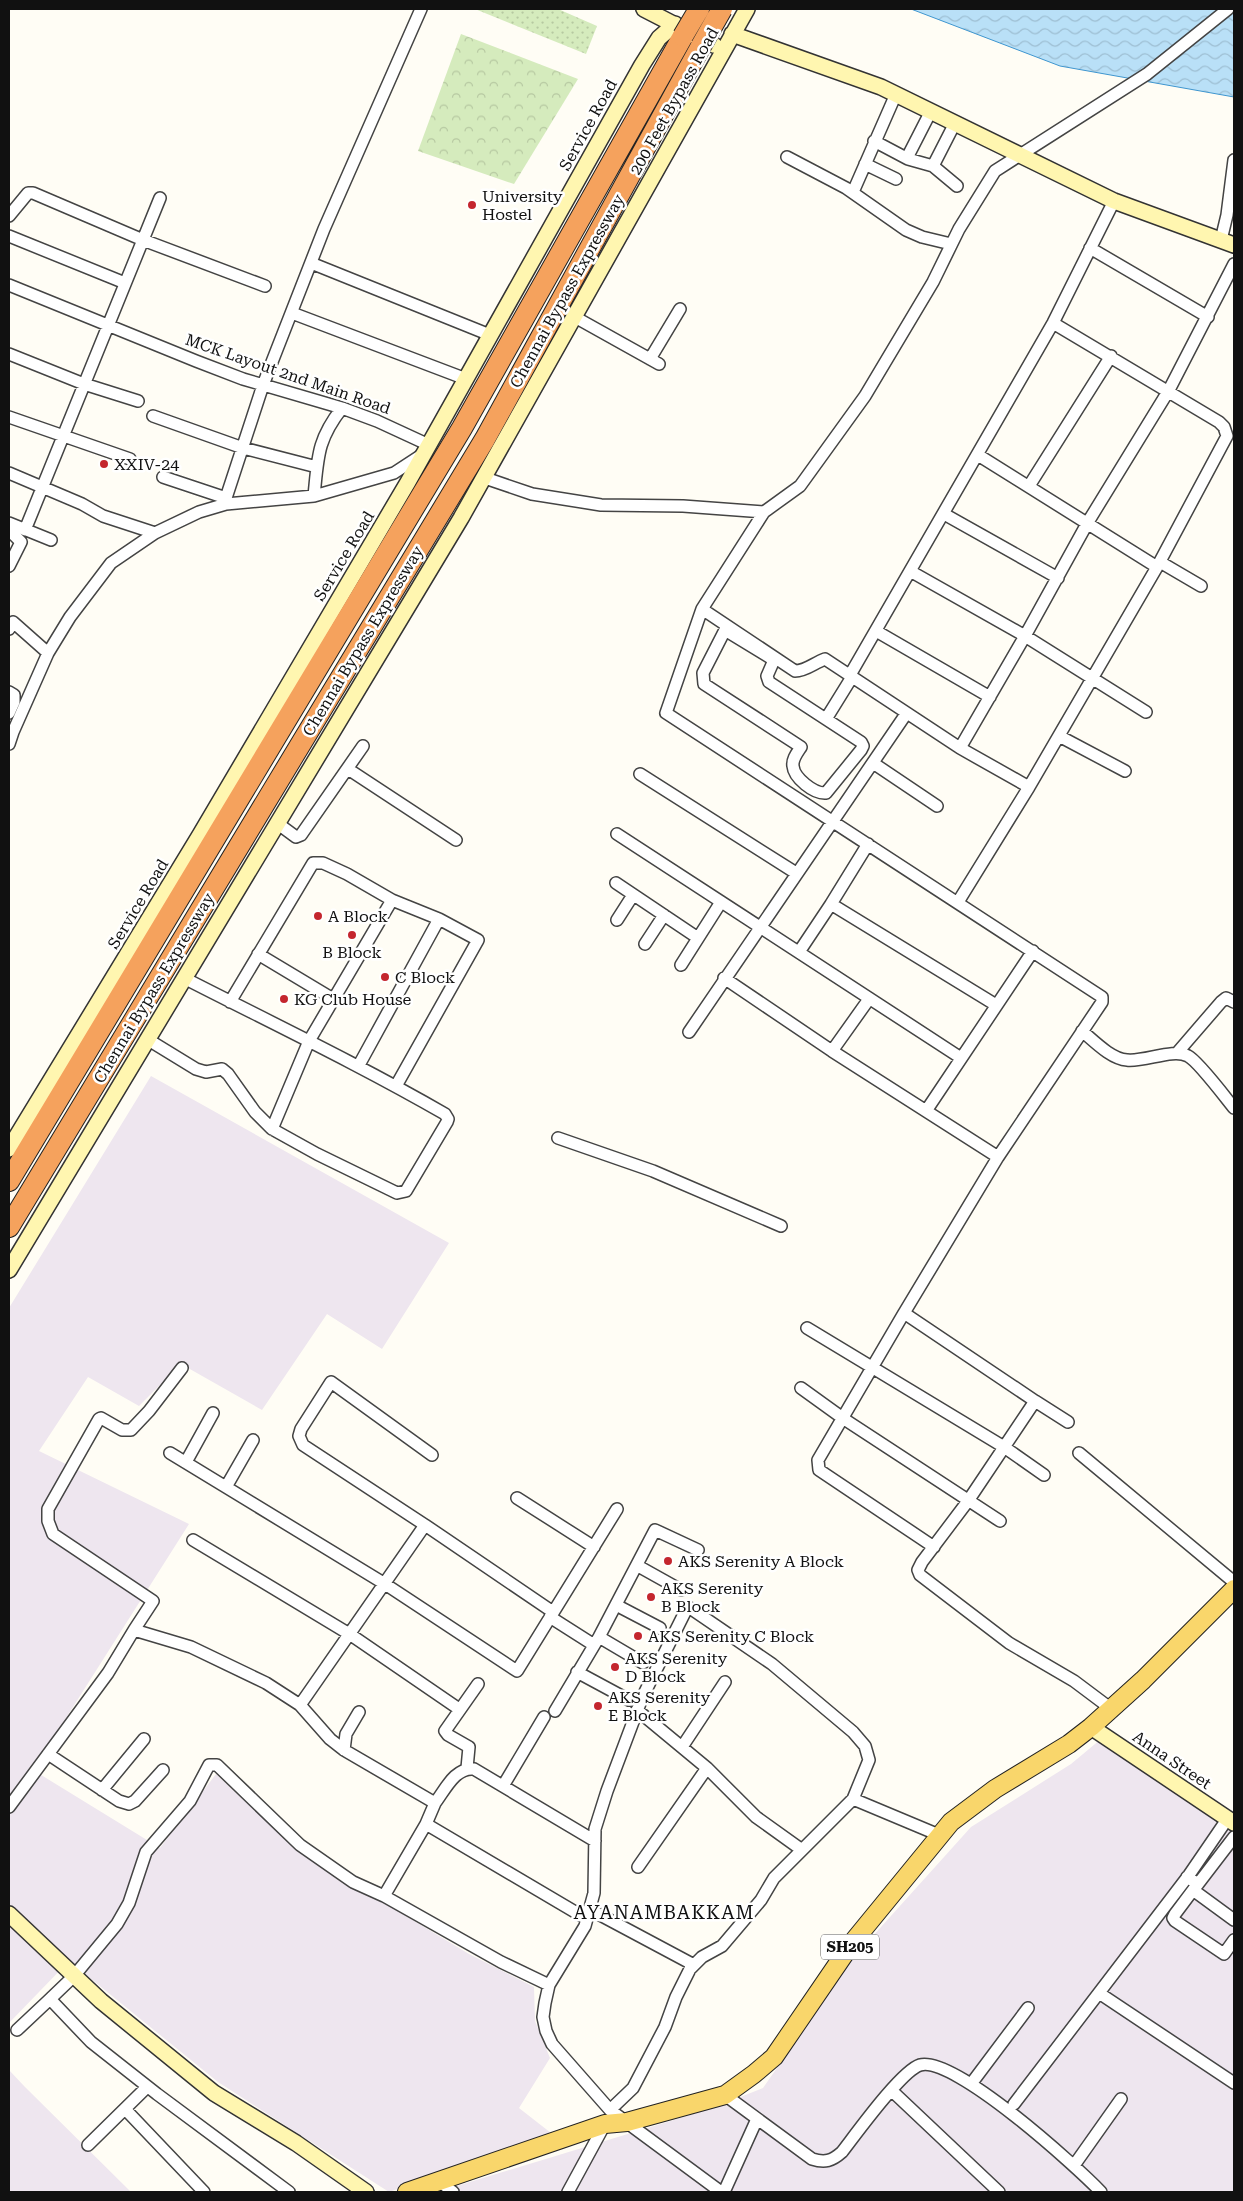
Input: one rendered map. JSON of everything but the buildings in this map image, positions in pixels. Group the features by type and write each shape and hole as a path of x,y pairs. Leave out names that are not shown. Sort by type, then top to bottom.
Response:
{"highway":[{"name":"Chennai Bypass Expressway","path":"9,1181 462,428 679,30 699,9"},
{"name":"Chennai Bypass Expressway","path":"9,1227 485,439 722,9"}],"main road":[{"name":"SH205","path":"407,2192 608,2117 627,2122 725,2095 774,2057 852,1943 951,1822 995,1789 1069,1744 1091,1727 1143,1680 1234,1589"}],"street":[{"path":"226,501 263,385 324,229 421,9"},
{"path":"644,9 679,30 722,50"},
{"name":"200 Feet Bypass Road","path":"9,1270 484,475 722,50 747,9"},
{"path":"934,1546 819,1470 818,1460 998,1157 1102,1002 1102,997 666,713 702,609 764,512 800,486 865,396 929,289 959,228 995,171 1147,74 1227,10"},
{"name":"Service Road","path":"9,1149 200,836 427,449 642,65 659,38 679,30"},
{"path":"732,34 896,94 1114,201 1231,242 1227,215 1234,160"},
{"path":"853,192 896,94"},
{"path":"909,154 931,111"},
{"path":"933,166 955,123"},
{"path":"874,141 908,159 933,166 957,186"},
{"path":"787,156 853,192 906,230 922,237 951,244"},
{"path":"865,164 896,179"},
{"path":"9,216 28,192 33,193 143,240 265,286"},
{"path":"25,530 160,198"},
{"path":"826,719 1054,323 1114,201"},
{"path":"9,236 124,283"},
{"path":"1090,248 1208,318"},
{"path":"311,263 490,335"},
{"path":"960,748 1088,522 1169,390 1208,318 1234,264"},
{"name":"MCK Layout 2nd Main Road","path":"9,285 220,371 342,408 377,421 427,449"},
{"path":"573,316 654,362 680,309"},
{"path":"292,313 466,379"},
{"path":"958,902 1059,736 1158,564 1227,436 1224,427 1219,422 1169,390 1054,323"},
{"path":"9,354 84,384 138,401"},
{"path":"1029,486 1111,356"},
{"path":"314,496 318,454 326,428 342,408"},
{"path":"153,416 243,448 317,467"},
{"path":"9,417 62,437 130,459"},
{"path":"9,744 12,732 48,653 70,617 111,563 156,533 226,501 314,496 394,473 427,449"},
{"path":"978,455 1158,564 1201,586"},
{"path":"9,473 82,504 104,516 156,533"},
{"path":"484,475 488,479 532,494 601,505 683,506 764,512"},
{"path":"163,477 226,501"},
{"path":"944,514 1058,578"},
{"path":"9,523 52,540"},
{"path":"9,530 22,542 9,566"},
{"path":"910,571 1025,636 1146,712"},
{"path":"702,609 795,671 802,671 816,662 825,659 960,748 1029,787"},
{"path":"10,623 48,653"},
{"path":"725,630 774,660 766,678 769,682 861,742 863,746 826,793 820,792 810,787 795,774 792,765 794,756 801,747 704,684 703,673 725,630"},
{"path":"876,631 990,697"},
{"path":"9,692 14,695 14,702 9,713"},
{"path":"688,1032 906,714"},
{"path":"1059,736 1125,771"},
{"path":"277,822 296,837 301,835 363,746"},
{"path":"872,763 937,806"},
{"path":"348,769 456,840"},
{"path":"640,774 796,872"},
{"path":"811,807 820,792"},
{"path":"617,834 961,1058"},
{"path":"799,952 868,844"},
{"path":"230,1002 313,863 318,862 347,874 392,900 439,919 478,940 396,1086"},
{"path":"616,883 698,938"},
{"path":"617,920 633,895"},
{"path":"272,1129 309,1041 392,900"},
{"path":"681,965 721,902"},
{"path":"831,904 996,1005"},
{"path":"645,944 664,915"},
{"path":"359,1065 439,919"},
{"path":"926,1110 1033,951"},
{"path":"258,954 333,999"},
{"path":"147,1039 196,1069 206,1072 222,1069 228,1074 255,1112 272,1129 317,1154 397,1193 409,1190 448,1119 446,1114 359,1065 184,978"},
{"path":"724,978 832,1051 998,1157"},
{"path":"1177,1053 1221,1002 1226,998 1234,1002"},
{"path":"832,1051 869,999"},
{"path":"1082,1032 1116,1056 1126,1060 1144,1060 1177,1053 1189,1057 1234,1108"},
{"path":"558,1138 653,1171 781,1226"},
{"path":"904,1313 1068,1422"},
{"path":"807,1328 1004,1447 1044,1475"},
{"path":"9,1807 108,1673 153,1601 53,1534 48,1521 48,1509 99,1419 101,1418 125,1431 131,1430 149,1411 182,1368"},
{"path":"432,1455 331,1382 301,1429 299,1436 303,1445 552,1615 596,1641 644,1663"},
{"path":"801,1388 844,1419 1000,1521"},
{"path":"1035,1401 968,1501 918,1570 920,1575 1009,1643 1074,1681 1110,1708"},
{"path":"186,1462 213,1413"},
{"path":"226,1487 253,1440"},
{"path":"170,1453 385,1584 517,1671 617,1509"},
{"path":"1080,1454 1234,1582"},
{"path":"517,1498 594,1547"},
{"path":"300,1705 424,1526"},
{"path":"555,1711 638,1566 655,1530 698,1550"},
{"path":"193,1540 351,1634 459,1709"},
{"path":"638,1566 681,1590"},
{"path":"616,1605 660,1628"},
{"path":"569,2192 608,2117 633,2088 665,2027 676,1996 694,1965 702,1957 722,1946 761,1900 774,1878 853,1799 869,1760 865,1746 853,1732 772,1664 690,1608 686,1610 637,1710 607,1791 595,1829 594,1893 585,1926 549,1985 543,2017 546,2031 552,2044 608,2117"},
{"path":"134,1630 191,1647 266,1683 300,1705 330,1740 344,1750 435,1803"},
{"path":"577,1672 629,1700"},
{"path":"682,1747 724,1682"},
{"path":"467,1768 468,1747 448,1735 445,1730 478,1684"},
{"path":"637,1710 706,1768 756,1817 802,1850"},
{"path":"344,1750 346,1734 359,1712"},
{"path":"504,1786 544,1717"},
{"name":"Anna Street","path":"1091,1727 1231,1821"},
{"path":"102,1790 144,1739"},
{"path":"48,1754 119,1801 128,1804 135,1801 163,1770"},
{"path":"16,2030 74,1976 117,1924 129,1903 146,1852 190,1801 209,1765 217,1765 300,1845 325,1864 353,1882 384,1896 501,1962 549,1985"},
{"path":"384,1896 426,1824 435,1803 458,1773 467,1768 474,1769 504,1786 594,1841"},
{"path":"638,1867 706,1768"},
{"path":"853,1799 939,1835"},
{"path":"1014,2104 1231,1821"},
{"path":"426,1824 588,1914 694,1965"},
{"path":"1234,1837 1173,1918 1220,1953 1227,1952 1234,1940"},
{"path":"1187,1877 1195,1887 1234,1920"},
{"path":"9,1914 74,1976 214,2093 296,2144 366,2192"},
{"path":"1098,1993 1234,2083"},
{"path":"50,1999 91,2042 147,2087 289,2192"},
{"path":"971,2084 1028,2008"},
{"path":"725,2095 812,2159 821,2162 832,2160 842,2152 891,2090 919,2065 932,2065 971,2084 1075,2164 1102,2192"},
{"path":"88,2145 147,2087"},
{"path":"891,2090 999,2192"},
{"path":"1075,2164 1121,2098"},
{"path":"125,2109 204,2192"},
{"path":"627,2122 722,2192 757,2119"},
{"path":"439,2181 453,2192"}],"shaded area":[{"path":"151,1076 449,1243 382,1349 327,1314 262,1410 181,1364 139,1406 88,1377 39,1451 189,1524 33,1770 160,1848 216,1774 298,1851 469,1954 534,1987 535,2021 550,2058 519,2108 551,2133 389,2192 218,2082 69,1961 9,2023 9,1308"},
{"path":"1101,1739 1234,1828 1234,2192 437,2192 713,2108 763,2088 854,1957 971,1827 1071,1764"},
{"path":"9,2070 25,2087 131,2192 9,2192"}],"green space":[{"path":"475,9 558,9 597,26 586,54"},
{"path":"461,34 578,79 514,184 418,151"}],"water":[{"path":"911,9 1234,9 1234,97 1060,66"}],"place":[{"name":"University Hostel","path":"472,205"},
{"name":"XXIV-24","path":"104,464"},
{"name":"A Block","path":"318,916"},
{"name":"B Block","path":"352,935"},
{"name":"C Block","path":"385,977"},
{"name":"KG Club House","path":"284,999"},
{"name":"AKS Serenity A Block","path":"668,1561"},
{"name":"AKS Serenity B Block","path":"651,1597"},
{"name":"AKS Serenity C Block","path":"638,1636"},
{"name":"AKS Serenity D Block","path":"615,1667"},
{"name":"AKS Serenity E Block","path":"598,1706"}],"district":[{"name":"AYANAMBAKKAM","path":"664,1912"}]}
